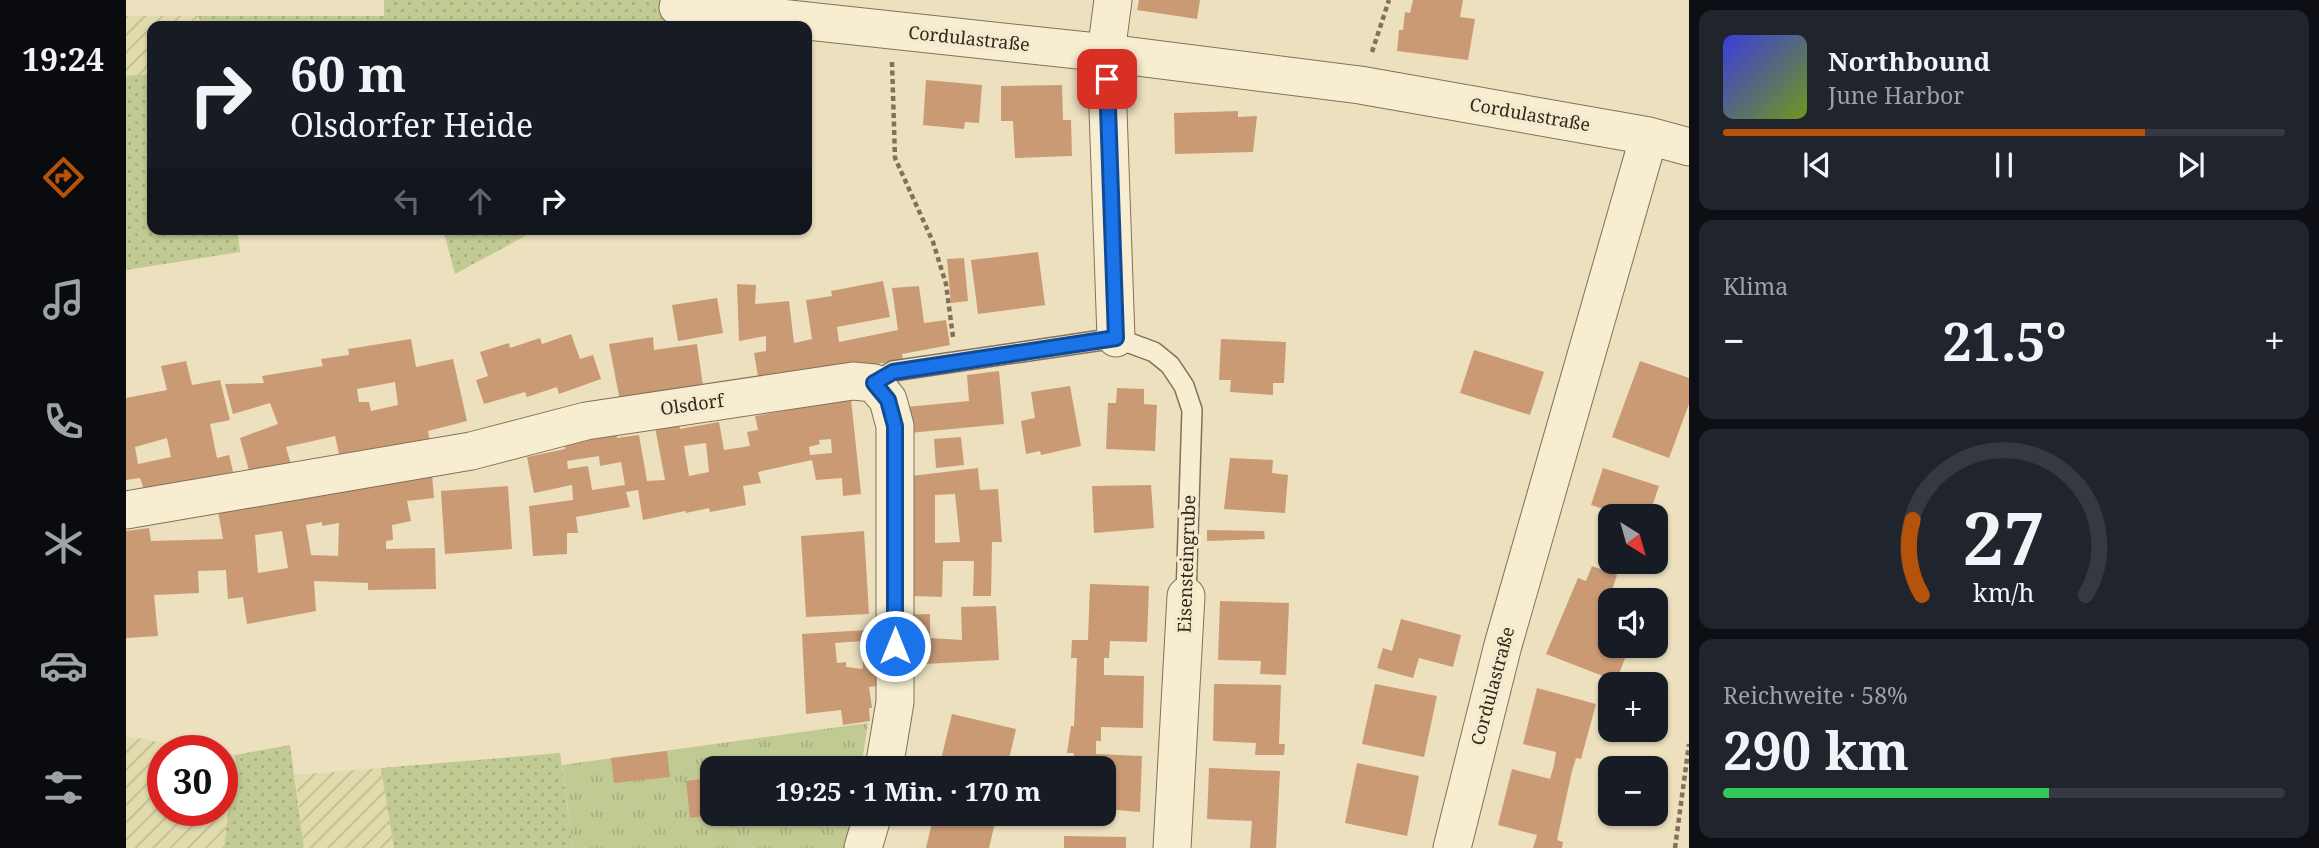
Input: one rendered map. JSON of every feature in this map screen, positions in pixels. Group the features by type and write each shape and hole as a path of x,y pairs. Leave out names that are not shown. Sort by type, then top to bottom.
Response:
{"street":[{"path":"1107,339 1106,53 1113,0"},
{"name":"Cordulastraße","path":"678,7 808,21"},
{"name":"Cordulastraße","path":"812,21 1106,53 1360,85 1649,136 1503,645 1452,848"},
{"path":"1649,136 1689,147"},
{"name":"Olsdorf","path":"126,510 471,451 586,421 853,381 874,383"},
{"path":"874,383 888,400 895,426 895,702 886,756"},
{"name":"Eisensteingrube","path":"1172,848 1186,596"},
{"path":"863,848 869,826"}],"lane":[{"path":"874,383 893,372 1107,339"},
{"name":"Eisensteingrube","path":"1107,339 1154,352 1170,365 1184,386 1192,410 1186,596"}],"path":[{"path":"1360,85 1389,0"},
{"path":"891,30 895,158 933,242 942,274 957,362"},
{"path":"1675,848 1689,744"}],"shaded area":[{"path":"126,16 199,16 200,21 147,21 147,74 126,76"},
{"path":"126,736 147,740 147,826 227,826 224,848 126,848"},
{"path":"381,768 394,848 304,848 295,775"}],"green space":[{"path":"384,0 672,0 669,21 200,21 199,16 384,16"},
{"path":"147,74 147,235 238,235 240,252 126,270 126,76"},
{"path":"445,235 527,235 455,274"},
{"path":"868,723 863,756 700,756 700,826 850,826 844,848 573,848 562,765"},
{"path":"290,745 304,848 224,848 227,826 238,826 238,754"},
{"path":"560,753 573,848 394,848 381,768"}],"building":[{"path":"1139,0 1200,0 1197,19 1137,10"},
{"path":"1413,0 1463,0 1460,17 1475,19 1468,60 1397,51 1399,30 1403,30 1405,12 1410,13"},
{"path":"926,80 982,85 979,123 965,122 964,129 923,125"},
{"path":"1062,85 1063,120 1071,120 1072,156 1015,158 1013,121 1001,121 1001,86"},
{"path":"1238,111 1238,117 1257,116 1253,152 1175,154 1174,113"},
{"path":"1038,252 1045,305 978,314 971,260"},
{"path":"964,258 968,301 951,303 947,259"},
{"path":"883,281 890,317 837,327 839,342 898,330 892,288 919,286 924,323 946,320 950,345 902,354 903,360 759,382 754,353 766,351 766,336 739,341 737,284 756,285 755,304 789,301 794,343 812,339 806,300 832,296 831,291"},
{"path":"717,298 723,333 678,341 672,305"},
{"path":"571,334 580,359 593,355 601,379 559,394 557,387 527,397 525,392 484,404 476,380 488,376 480,352 509,343 510,348 540,338 542,344"},
{"path":"653,337 654,350 697,344 703,386 620,401 609,344"},
{"path":"411,339 416,367 453,359 467,421 428,431 430,443 340,458 335,436 286,447 292,468 250,474 240,438 278,424 270,403 233,414 225,384 264,383 262,376 323,366 321,359 349,355 348,349","holes":["395,382 398,405 371,411 369,402 359,402 357,389"]},
{"path":"1221,339 1286,342 1284,383 1273,383 1273,395 1230,392 1231,380 1219,380"},
{"path":"1474,350 1544,372 1530,415 1460,393"},
{"path":"186,361 192,385 220,380 230,420 210,424 217,458 229,455 236,484 147,498 140,478 126,480 126,398 167,390 161,366","holes":["167,438 171,457 138,464 135,447"]},
{"path":"1640,361 1689,378 1689,404 1669,458 1612,437"},
{"path":"999,371 1004,424 909,433 906,407 969,401 967,375"},
{"path":"1070,386 1081,446 1041,455 1040,451 1026,454 1021,421 1035,418 1031,392"},
{"path":"1117,388 1144,389 1144,404 1157,405 1155,451 1106,449 1108,403 1116,403"},
{"path":"851,399 861,494 843,496 842,478 816,480 812,460 758,472 761,483 743,486 746,505 710,512 709,508 643,520 638,490 626,492 630,507 576,517 578,533 567,533 567,554 533,556 529,506 573,500 572,485 534,493 527,457 565,449 564,440 616,433 617,438 639,435 647,481 665,480 655,427 679,422 680,429 719,422 724,450 750,446 747,432 758,430 755,416","holes":["831,439 832,453 810,455 809,447 820,444 819,440","706,443 709,472 689,476 684,446","599,456 600,466 621,462 625,485 592,490 588,466 568,469 567,461"]},
{"path":"961,437 964,465 936,468 934,439"},
{"path":"1230,458 1273,460 1272,473 1288,475 1285,513 1224,509"},
{"path":"978,468 980,490 998,489 1002,542 992,542 991,596 973,596 974,561 943,561 942,597 913,596 911,476","holes":["955,494 960,542 935,543 935,495"]},
{"path":"1603,468 1659,486 1653,504 1598,504 1598,507 1591,505"},
{"path":"432,474 434,498 407,501 411,521 392,525 393,540 386,541 386,549 435,548 436,589 368,590 368,583 314,581 316,611 247,624 243,597 228,599 226,570 198,571 199,593 154,595 158,636 126,638 126,531 149,528 151,541 223,539 218,511","holes":["322,522 322,526 339,523 338,556 311,555 306,525","282,531 288,568 258,573 255,535"]},
{"path":"1151,485 1154,528 1094,533 1092,486"},
{"path":"508,486 512,549 445,554 441,491"},
{"path":"1207,530 1264,531 1265,539 1207,541"},
{"path":"864,531 869,614 806,617 801,536"},
{"path":"1592,566 1598,568 1598,574 1617,575 1613,588 1598,588 1598,658 1625,658 1620,672 1598,674 1546,654 1578,578 1586,581"},
{"path":"1090,584 1149,586 1147,642 1110,641 1109,658 1104,658 1104,675 1144,676 1143,728 1101,727 1101,741 1096,741 1096,754 1142,756 1140,812 1116,810 1116,756 1074,756 1074,753 1067,753 1071,726 1074,726 1077,658 1071,658 1072,640 1088,640"},
{"path":"1220,601 1289,603 1286,675 1260,674 1261,661 1218,660"},
{"path":"996,606 999,660 907,665 906,615 930,614 930,638 962,640 961,607"},
{"path":"1401,619 1461,635 1453,667 1419,658 1413,678 1377,668 1383,648 1392,651"},
{"path":"866,630 866,634 885,634 885,685 869,687 872,708 869,708 870,721 843,725 841,710 806,714 802,634","holes":["862,641 863,669 846,667 846,662 837,663 835,643"]},
{"path":"1214,684 1281,685 1279,744 1285,744 1284,755 1255,755 1256,743 1213,741"},
{"path":"1375,684 1437,696 1424,757 1362,744"},
{"path":"1537,688 1596,704 1581,759 1576,758 1572,771 1557,840 1563,842 1562,848 1533,848 1537,835 1498,825 1512,769 1550,779 1554,765 1556,752 1523,744"},
{"path":"952,714 1016,729 1010,756 942,756"},
{"path":"667,751 670,777 614,783 611,758"},
{"path":"1357,763 1419,776 1407,836 1345,823"},
{"path":"1209,768 1280,771 1276,848 1250,848 1252,821 1207,819"},
{"path":"700,779 700,817 690,818 686,781"},
{"path":"931,826 994,826 989,848 926,848"},
{"path":"1064,836 1126,837 1126,848 1064,848"}],"route":[{"path":"895,646 895,426 888,400 882,389 874,383 893,372 1116,338 1107,79"}]}
